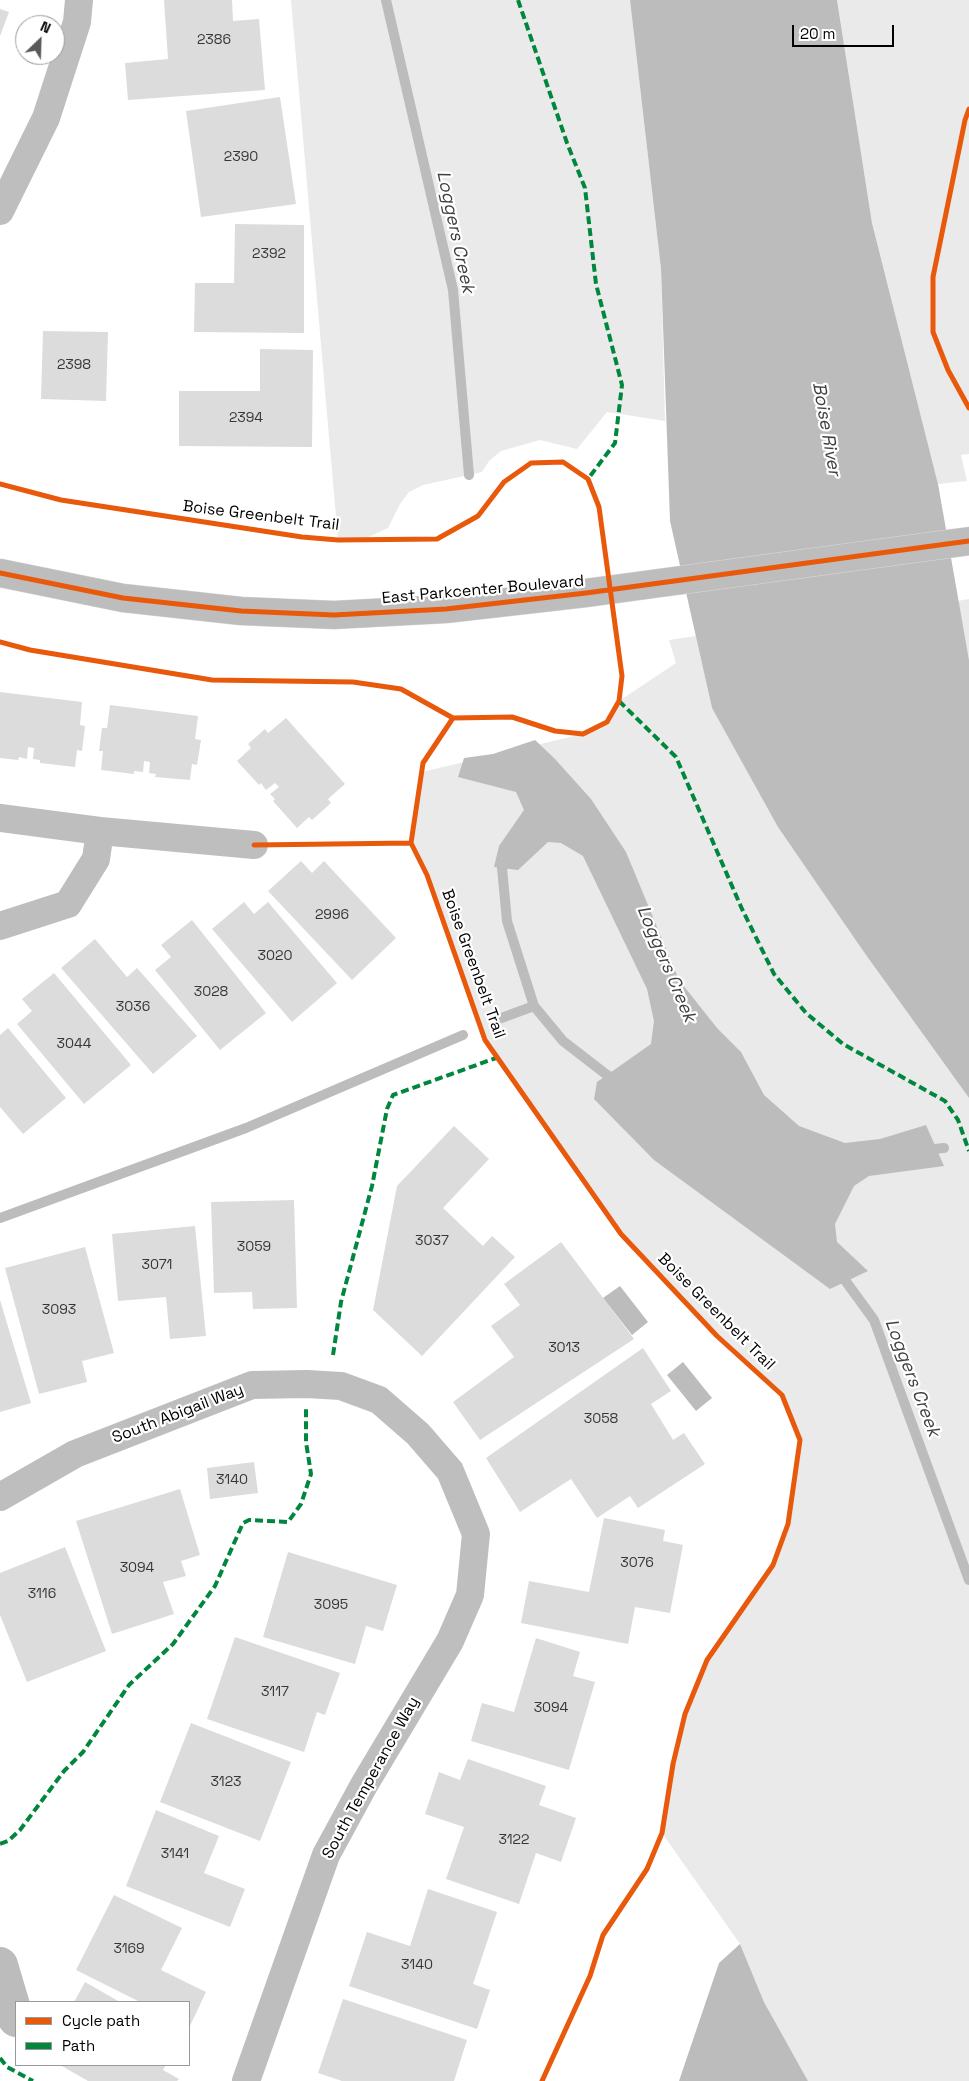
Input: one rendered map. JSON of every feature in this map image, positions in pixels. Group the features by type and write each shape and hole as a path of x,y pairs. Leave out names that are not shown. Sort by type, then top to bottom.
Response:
{"main road":[{"name":"East Parkcenter Boulevard","path":"0,574 123,598 241,611 334,615 446,609 586,593 969,540"}],"street":[{"path":"3,198 46,118 77,22 79,0"},
{"path":"0,818 100,831 254,845"},
{"path":"0,926 68,904 96,859 100,831"},
{"name":"South Abigail Way","path":"0,1497 75,1454 252,1386 307,1384 342,1386 378,1400 418,1434 450,1471 476,1534"},
{"name":"South Temperance Way","path":"246,2081 326,1855 364,1785 450,1641 466,1605 470,1595 476,1534"}],"shaded area":[{"path":"291,0 630,0 661,269 665,421 607,412 577,449 540,440 501,451 489,461 482,472 423,485 409,492 400,504 388,528 364,539 338,540"},
{"path":"837,0 969,0 969,454 961,455 967,481 938,484 872,223"},
{"path":"969,599 969,660 958,601"},
{"path":"696,636 712,708 866,955 969,1098 969,2081 808,2081 764,2002 740,1944 662,1833 673,1764 685,1714 707,1660 773,1565 788,1524 800,1440 782,1395 717,1336 621,1234 485,1040 427,875 411,843 422,772 583,734 607,722 619,701 676,663 669,640"}],"water":[{"name":"Boise River","path":"630,0 837,0 872,223 938,484 969,660 969,1098 866,955 778,827 712,708 670,521 661,269"},
{"path":"535,740 591,799 626,852 679,980 717,1028 741,1052 764,1095 799,1126 845,1143 880,1139 926,1125 944,1166 869,1176 854,1186 835,1224 837,1242 868,1271 830,1289 654,1160 594,1099 597,1082 651,1044 654,1021 647,989 583,856 561,843 548,842 518,870 494,867 499,846 524,810 516,792 458,777 464,758 493,754"},
{"path":"620,1286 648,1322 632,1335 603,1298"},
{"path":"683,1362 712,1398 696,1411 667,1375"},
{"path":"740,1944 764,2002 808,2081 679,2081 719,1963"}],"building":[{"path":"164,0 232,0 233,21 259,19 265,90 128,100 125,63 168,59"},
{"path":"0,9 9,12 0,36"},
{"path":"280,97 296,204 201,217 186,111"},
{"path":"235,224 304,225 304,333 194,332 195,283 234,283"},
{"path":"43,331 108,332 106,401 41,399"},
{"path":"260,349 313,350 312,447 179,446 179,391 260,391"},
{"path":"0,692 82,702 80,725 85,726 82,751 77,750 75,767 40,763 40,760 33,759 34,748 28,747 27,759 19,757 18,760 0,758"},
{"path":"110,705 198,716 195,739 201,740 197,765 192,764 190,780 155,777 156,774 149,773 150,762 144,761 143,772 134,771 134,774 101,770 103,751 99,751 102,728 107,728"},
{"path":"286,718 345,784 328,799 331,803 312,820 309,817 297,828 273,801 275,799 270,794 279,787 275,783 266,790 237,761 251,748 248,744 265,729 268,733"},
{"path":"301,861 312,873 324,861 396,938 352,980 268,891"},
{"path":"244,902 254,914 268,902 337,983 292,1022 212,929"},
{"path":"192,920 266,1013 220,1050 155,970 171,957 161,945"},
{"path":"95,939 127,977 137,968 197,1036 153,1074 61,968"},
{"path":"54,973 131,1065 84,1104 17,1024 32,1011 22,999"},
{"path":"8,1028 66,1098 23,1134 0,1107 0,1035"},
{"path":"454,1126 489,1159 443,1208 483,1246 492,1236 515,1257 422,1356 373,1310 397,1186"},
{"path":"294,1200 297,1308 253,1309 252,1292 214,1293 211,1202"},
{"path":"195,1226 206,1336 170,1339 166,1297 118,1301 112,1234"},
{"path":"561,1242 634,1339 480,1440 453,1402 514,1357 491,1326 520,1305 504,1284"},
{"path":"85,1247 114,1353 82,1361 87,1382 39,1394 5,1268"},
{"path":"0,1300 31,1403 0,1412"},
{"path":"643,1348 671,1391 651,1404 673,1440 684,1433 705,1464 638,1508 630,1496 597,1518 571,1479 520,1512 486,1458"},
{"path":"254,1462 258,1493 210,1499 207,1468"},
{"path":"180,1489 200,1555 181,1561 186,1576 163,1582 174,1614 112,1634 76,1521"},
{"path":"604,1518 665,1530 663,1541 683,1545 670,1613 635,1607 628,1644 521,1623 529,1581 589,1592"},
{"path":"65,1547 106,1651 27,1682 0,1615 0,1573"},
{"path":"288,1552 397,1585 383,1631 366,1626 355,1664 263,1637"},
{"path":"235,1637 340,1673 325,1715 317,1712 304,1752 207,1719"},
{"path":"536,1638 580,1652 573,1676 595,1682 569,1770 471,1741 482,1703 514,1712"},
{"path":"191,1723 291,1762 260,1841 160,1802"},
{"path":"468,1759 546,1786 539,1805 576,1818 561,1862 536,1853 519,1904 446,1879 464,1827 425,1814 439,1772 460,1780"},
{"path":"156,1810 219,1836 204,1873 245,1889 230,1927 126,1886"},
{"path":"428,1889 497,1912 473,1984 490,1990 477,2029 349,1986 367,1932 410,1946"},
{"path":"114,1895 182,1928 161,1970 206,1992 190,2026 190,2001 138,2001 76,1970"},
{"path":"85,1982 118,2001 75,2001"},
{"path":"343,1999 467,2040 454,2081 342,2081 318,2073"},
{"path":"62,2066 165,2066 163,2070 179,2079 177,2081 88,2081"}],"waterway":[{"name":"Loggers Creek","path":"386,0 453,290 469,475"},
{"name":"Loggers Creek","path":"509,857 502,868 507,921 534,1006 563,1041 607,1075 618,1080"},
{"path":"496,1020 534,1006"},
{"path":"0,1218 246,1128 463,1035"},
{"path":"925,1150 944,1148"},
{"name":"Loggers Creek","path":"839,1272 874,1320 969,1580"},
{"path":"0,1965 15,2016"}],"marked path":[{"path":"518,0 567,143 585,188 596,284 622,385 615,443 588,479"},
{"path":"619,701 676,757 742,909 774,974 806,1013 843,1044 945,1101 958,1120 969,1151"},
{"path":"333,1355 341,1302 372,1186 387,1109 393,1095 496,1058"},
{"path":"0,1844 8,1841 20,1830 64,1771 83,1752 129,1685 173,1644 215,1586 243,1523 249,1520 288,1522 301,1504 311,1474 306,1442 306,1407"},
{"path":"0,2058 7,2067 33,2081"}],"cycle path":[{"path":"969,109 965,120 933,277 933,332 948,370 969,408"},
{"name":"Boise Greenbelt Trail","path":"0,484 61,500 302,537 338,540 437,539 478,516 504,482 531,463 563,462 588,479 599,507 622,676 619,701 607,722 583,734 555,731 512,717 453,718 423,763 411,843 427,875 485,1040 621,1234 717,1336 782,1395 800,1440 788,1524 773,1565 707,1660 685,1714 673,1764 662,1833 647,1869 603,1935 590,1976 542,2081"},
{"path":"0,573 123,598 241,611 334,615 446,609 586,593 969,541"},
{"path":"0,642 30,650 212,680 353,682 401,689 453,718"},
{"path":"254,845 411,843"}]}
